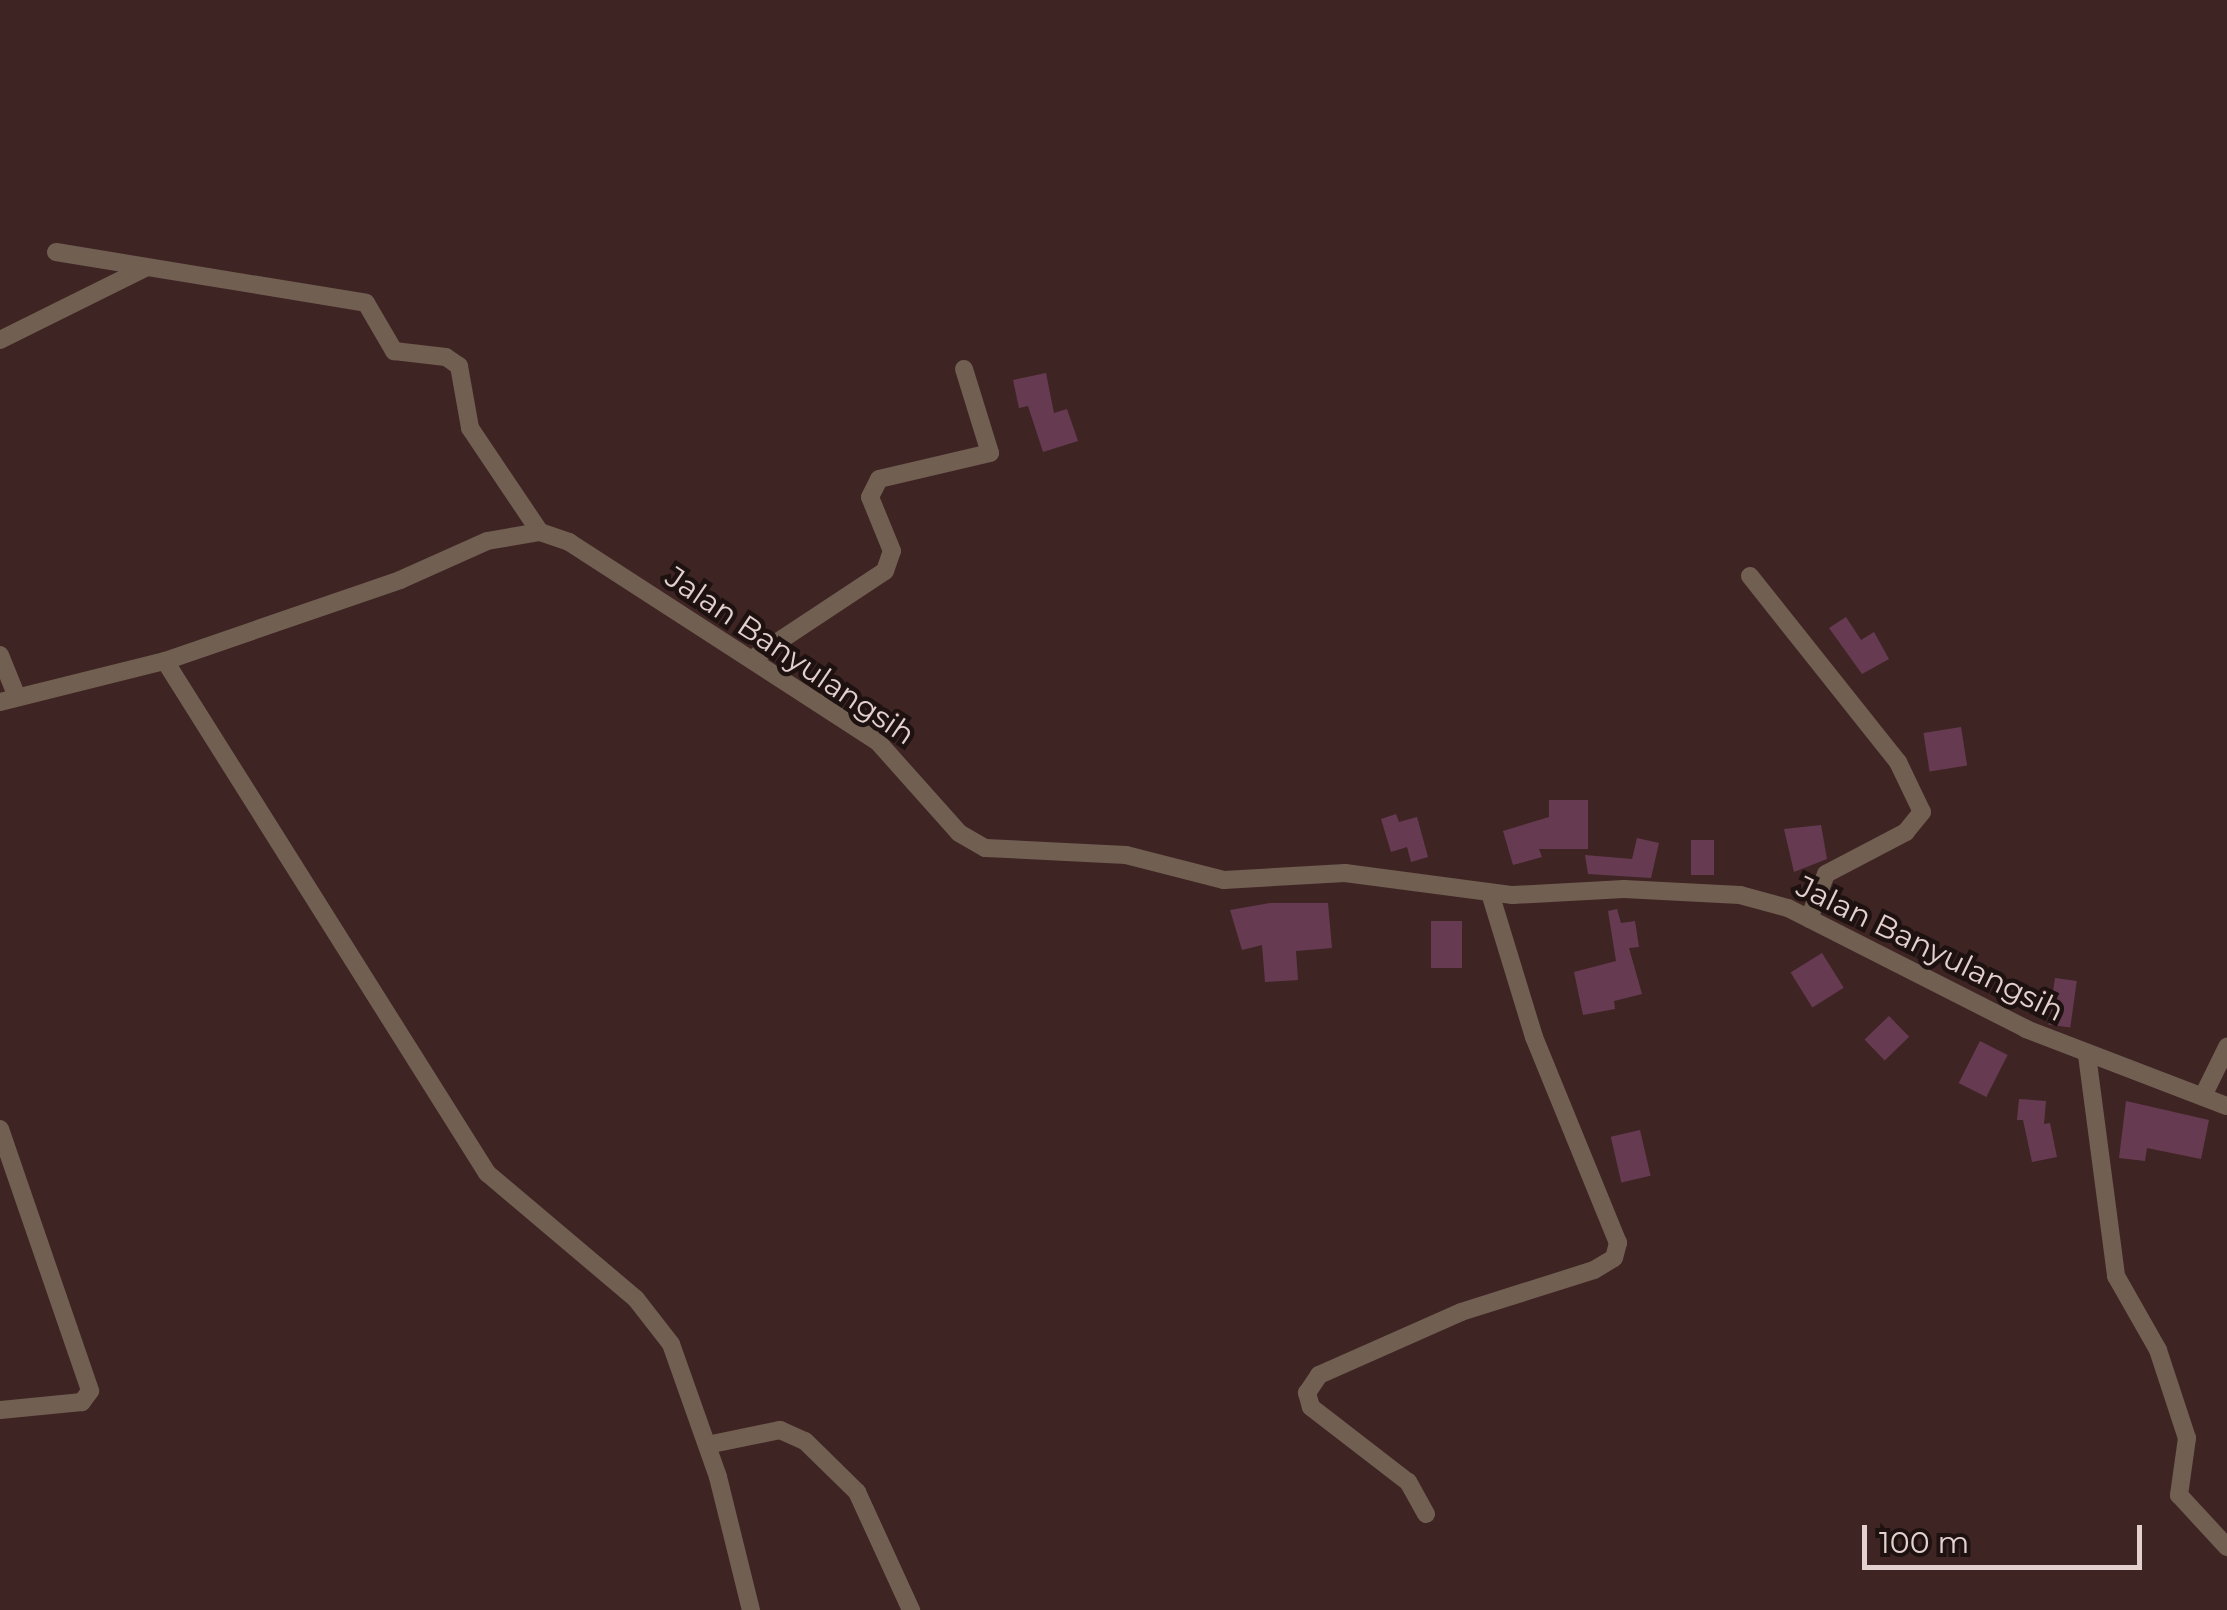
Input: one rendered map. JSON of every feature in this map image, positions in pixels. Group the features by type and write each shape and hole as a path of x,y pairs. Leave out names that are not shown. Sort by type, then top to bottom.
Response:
{"street":[{"path":"0,655 9,699 165,661 400,580 488,541 540,532 470,428 454,361 394,351 377,315 355,299 56,252"},
{"path":"0,340 146,268"},
{"path":"752,659 884,571 892,550 874,512 874,483 990,453 990,436 964,370"},
{"name":"Jalan Banyulangsih","path":"540,532 569,542 898,758 948,821 985,848 1126,855 1224,880 1346,873 1490,893 1720,892 1761,899 1810,918 2087,1055 2227,1106"},
{"path":"1750,576 1898,762 1922,812 1906,832 1826,874 1810,918"},
{"path":"165,661 487,1173 636,1299 672,1344 707,1445 751,1610"},
{"path":"1426,1514 1408,1482 1311,1406 1307,1393 1319,1375 1461,1312 1594,1270 1614,1258 1618,1243 1534,1037 1490,893"},
{"path":"2203,1096 2227,1047"},
{"path":"2087,1055 2116,1276 2158,1350 2187,1438 2178,1484 2183,1507 2227,1547"},
{"path":"0,1130 90,1391 82,1402 0,1410"},
{"path":"707,1445 752,1432 780,1430 805,1441 857,1492 911,1610"}],"building":[{"path":"1046,373 1054,413 1067,409 1078,441 1043,452 1028,406 1019,408 1013,380"},
{"path":"1846,617 1861,640 1874,632 1889,659 1862,674 1829,628"},
{"path":"1961,727 1967,766 1930,771 1923,733"},
{"path":"1549,800 1588,800 1588,849 1539,849 1542,857 1513,865 1503,831 1549,817"},
{"path":"1396,814 1399,822 1417,817 1428,857 1411,862 1407,847 1391,852 1381,819"},
{"path":"1821,825 1827,859 1794,872 1784,829"},
{"path":"1637,838 1659,843 1651,878 1588,874 1585,855 1632,859"},
{"path":"1691,840 1714,840 1714,875 1691,875"},
{"path":"1270,903 1328,903 1332,948 1296,951 1298,980 1265,982 1262,945 1242,950 1230,910"},
{"path":"1617,909 1621,923 1635,921 1639,947 1629,948 1642,994 1614,1001 1615,1009 1583,1015 1574,972 1616,961 1608,911"},
{"path":"1431,921 1462,921 1462,968 1431,968"},
{"path":"1822,953 1844,988 1812,1007 1791,973"},
{"path":"2055,978 2077,981 2070,1028 2048,1025"},
{"path":"1889,1016 1909,1037 1885,1060 1865,1040"},
{"path":"1980,1041 2008,1055 1986,1097 1959,1083"},
{"path":"2019,1099 2046,1101 2044,1124 2050,1123 2057,1157 2032,1162 2023,1120 2017,1120"},
{"path":"2126,1101 2209,1120 2201,1159 2147,1148 2145,1161 2119,1158"},
{"path":"1640,1130 1651,1176 1621,1183 1611,1137"}]}
